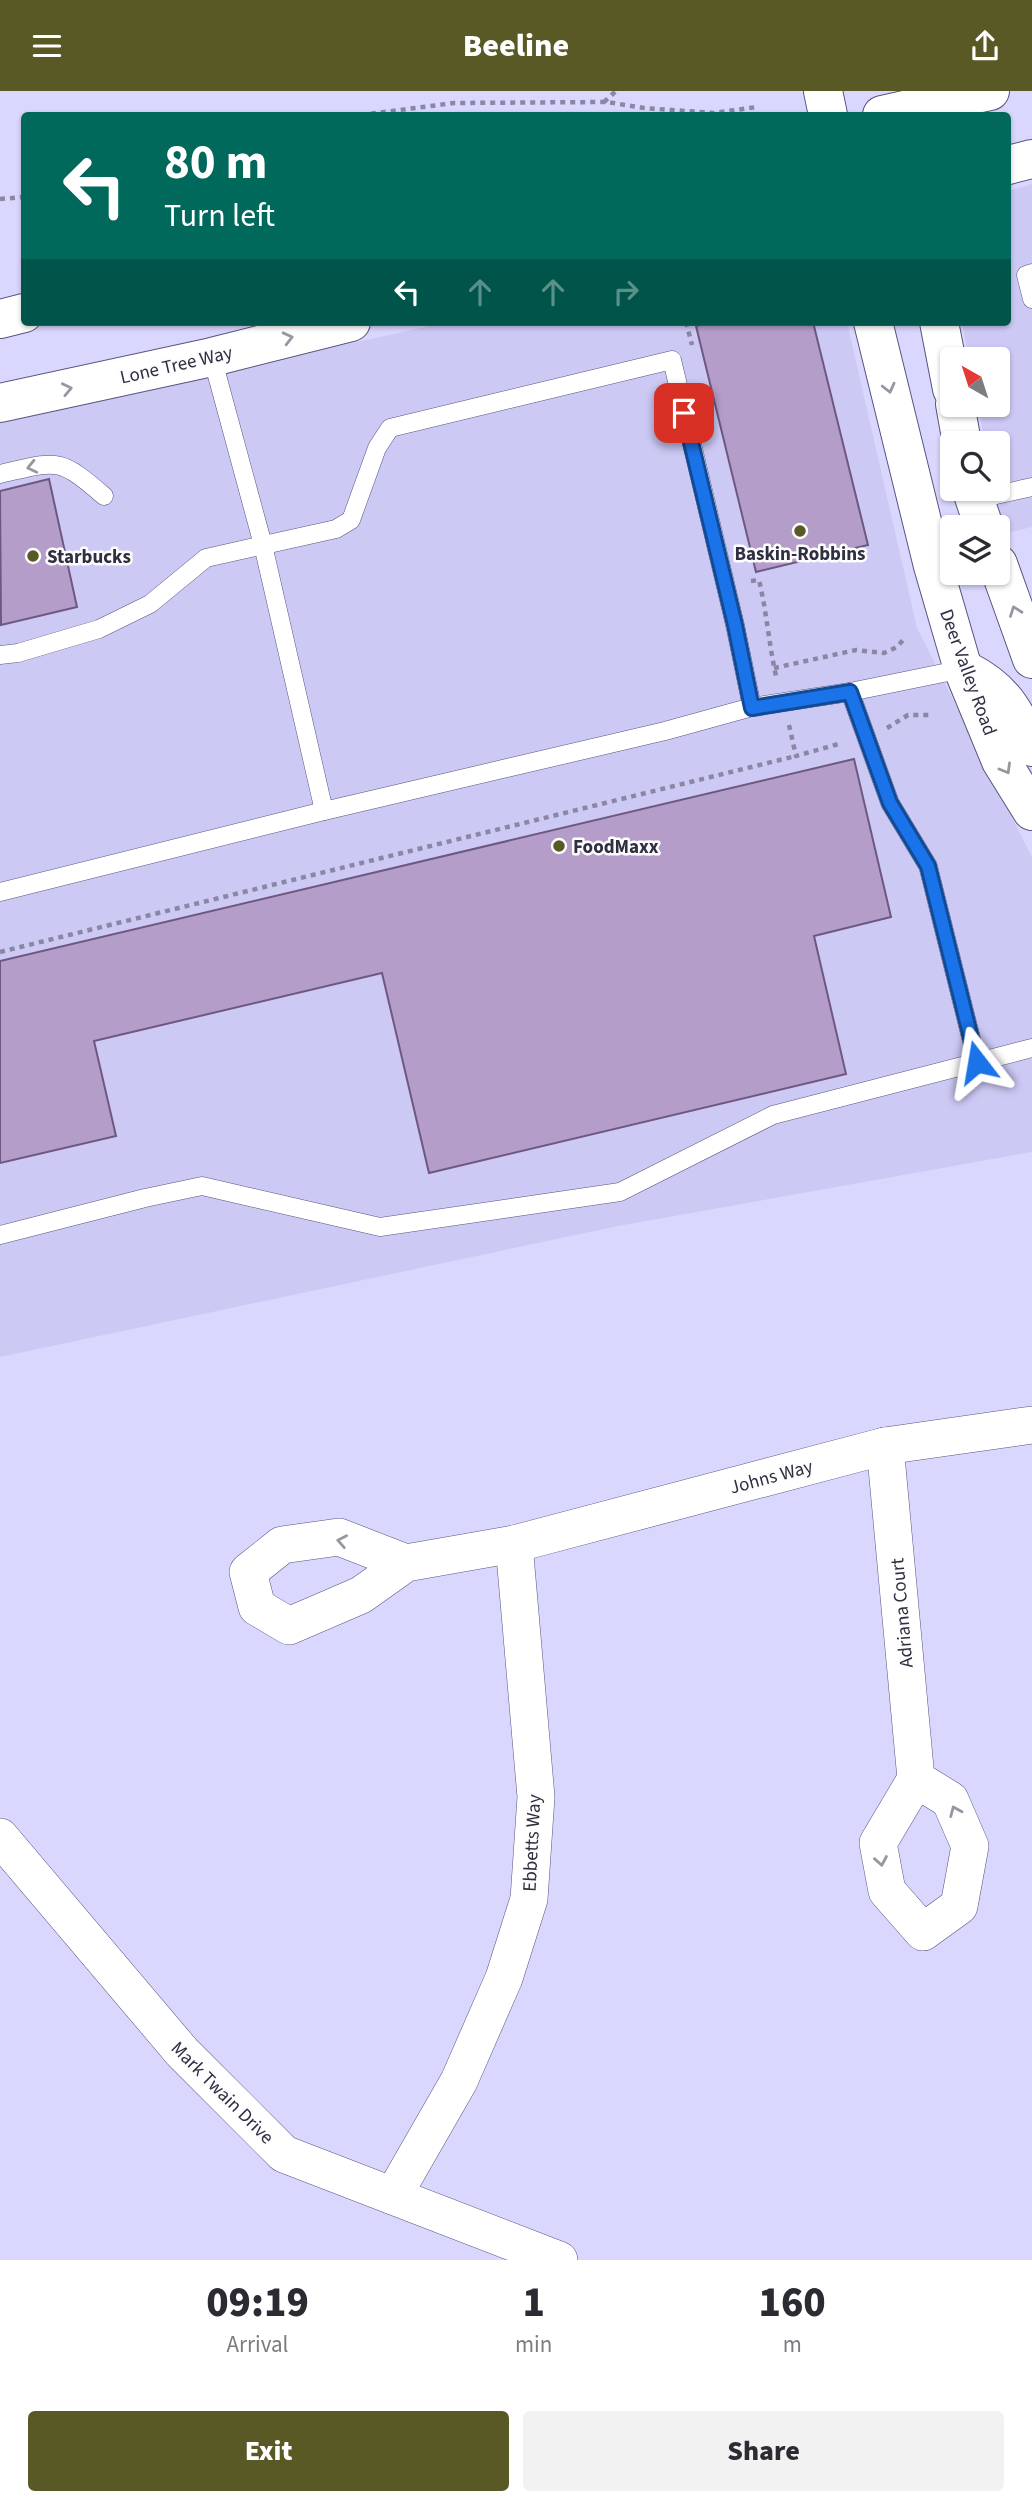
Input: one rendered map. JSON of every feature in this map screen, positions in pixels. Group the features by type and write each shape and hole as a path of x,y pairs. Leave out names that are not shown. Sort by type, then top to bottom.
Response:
{"street":[{"path":"823,91 827,112"},
{"path":"895,108 990,91"},
{"path":"1011,164 1032,159"},
{"path":"0,319 21,314"},
{"name":"Lone Tree Way","path":"0,403 212,357 335,326"},
{"name":"Deer Valley Road","path":"874,326 933,566 963,669 1002,761 1032,811"},
{"path":"940,326 944,347"},
{"path":"1006,585 1032,659"},
{"path":"963,669 989,683 1015,712 1032,747"},
{"name":"Johns Way","path":"406,1563 514,1544 885,1446 1032,1425"},
{"name":"Adriana Court","path":"885,1446 916,1779"},
{"name":"Ebbetts Way","path":"393,2196 459,2081 504,1978 529,1899 536,1797 514,1544"},
{"name":"Mark Twain Drive","path":"0,1837 182,2052 284,2154 559,2260"}],"lane":[{"path":"1032,273 1026,275 1032,299"},
{"path":"212,357 263,545 324,811"},
{"path":"0,655 18,653 99,629 150,604 206,558 336,530 351,520 377,448 390,428 672,361 752,708"},
{"path":"0,474 46,464 61,465 74,471 103,496"},
{"path":"976,505 1032,487"},
{"path":"0,892 752,708 963,669"},
{"path":"850,692 890,803 928,866 977,1062"},
{"path":"0,1235 145,1198 202,1187 380,1227 620,1192 773,1115 1032,1048"}],"path":[{"path":"604,102 616,91"},
{"path":"384,112 454,103 604,102 644,109 696,112"},
{"path":"721,112 757,107"},
{"path":"0,199 21,197"},
{"path":"688,326 693,351"},
{"path":"748,582 759,580 764,599 767,639 796,756"},
{"path":"774,667 856,650 884,653 897,647 902,640"},
{"path":"0,952 796,756 866,736 892,726 908,715 932,715"}],"shaded area":[{"path":"1032,184 1032,527 1010,532 1010,515 999,515 997,501 1010,501 1010,431 983,431 980,417 1010,417 1010,347 967,347 963,326 1011,326 1011,190"},
{"path":"430,326 848,326 917,628 1032,857 1032,1152 618,1226 0,1357 0,421"}],"building":[{"path":"696,326 814,326 868,545 756,572"},
{"name":"Starbucks","path":"49,479 77,607 1,625 0,491"},
{"path":"854,759 891,917 814,936 846,1074 429,1173 382,973 94,1041 116,1136 0,1163 0,961"}],"place":[{"name":"Baskin-Robbins","path":"800,531"},
{"name":"Starbucks","path":"33,556"},
{"name":"FoodMaxx","path":"559,846"}],"route":[{"path":"684,413 752,708 850,692 890,803 928,866 977,1062"}]}
